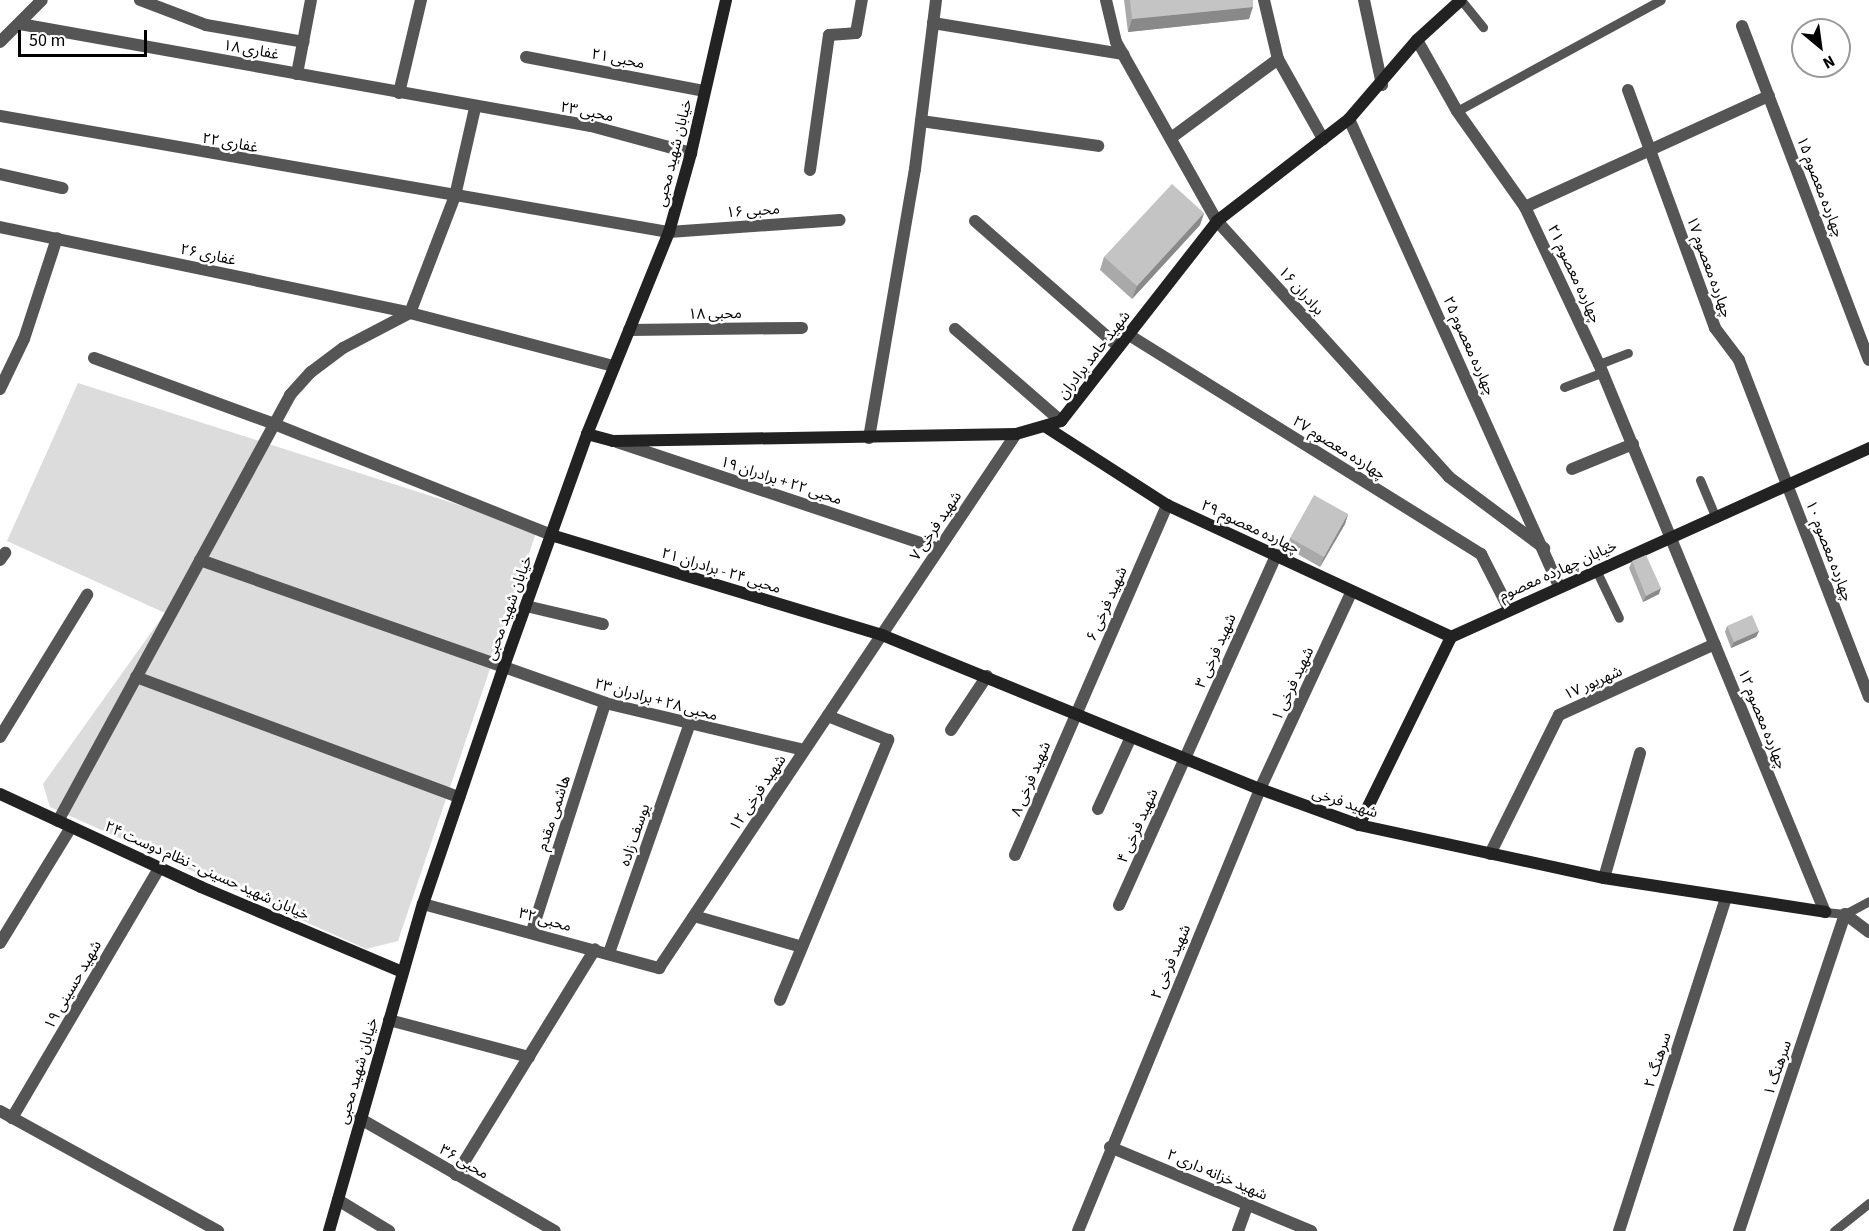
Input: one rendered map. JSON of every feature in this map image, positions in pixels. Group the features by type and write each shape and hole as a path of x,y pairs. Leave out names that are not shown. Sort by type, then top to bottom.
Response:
{"street":[{"path":"0,42 42,0"},
{"path":"140,0 206,25 304,42"},
{"path":"297,74 311,0"},
{"path":"399,93 420,0"},
{"name":"خیابان شهید محبی","path":"329,1231 402,972 459,797 587,434 669,232 691,153 726,0"},
{"path":"810,170 829,35 856,33 862,0"},
{"path":"869,438 921,121 936,0"},
{"name":"برادران ۱۶","path":"1106,0 1116,42 1217,221 1449,477 1544,548"},
{"path":"1264,0 1278,59 1323,139"},
{"path":"1364,0 1382,86"},
{"name":"شهید حامد برادران","path":"587,434 613,441 1016,434 1061,421 1217,221 1349,119 1382,86 1417,40 1461,0"},
{"path":"933,23 1123,54"},
{"name":"غفاری ۱۸","path":"20,24 475,108"},
{"name":"چهارده معصوم ۱۵","path":"1743,26 1869,360"},
{"name":"چهارده معصوم ۲۱","path":"1417,40 1457,111 1525,207 1601,368 1672,538"},
{"name":"محبی ۲۱","path":"526,57 705,91"},
{"path":"1171,138 1278,59"},
{"name":"چهارده معصوم ۱۷","path":"1628,90 1715,328 1739,360 1787,482"},
{"path":"1525,207 1769,96"},
{"path":"58,821 290,395 310,372 343,348 410,313 455,196 475,108"},
{"name":"محبی ۲۳","path":"475,108 591,126 691,153"},
{"name":"غفاری ۲۲","path":"0,116 669,232"},
{"name":"چهارده معصوم ۲۵","path":"1349,119 1544,548 1559,586"},
{"path":"921,121 1098,146"},
{"path":"0,174 62,188"},
{"name":"محبی ۱۶","path":"669,232 840,220"},
{"path":"975,221 1119,347"},
{"name":"غفاری ۲۶","path":"0,227 410,313 614,366"},
{"path":"0,389 24,339 57,238"},
{"name":"محبی ۱۸","path":"629,330 802,328"},
{"path":"955,329 1061,421"},
{"name":"چهارده معصوم ۲۷","path":"1129,334 1481,554 1509,609"},
{"path":"94,358 274,424 551,535"},
{"name":"چهارده معصوم ۲۹","path":"1046,427 1167,505 1451,637"},
{"name":"شهید فرخی ۷","path":"882,635 1016,434"},
{"name":"محبی ۲۲ + برادران ۱۹","path":"613,441 939,549"},
{"path":"1572,469 1633,444"},
{"name":"خیابان چهارده معصوم","path":"1451,637 1559,586 1716,518 1787,482 1869,448"},
{"name":"چهارده معصوم ۱۰","path":"1787,482 1865,673 1869,697"},
{"name":"شهید فرخی ۶","path":"1075,715 1167,505"},
{"name":"محبی ۲۴ - برادران ۲۱","path":"551,535 882,635"},
{"name":"چهارده معصوم ۱۲","path":"1672,538 1825,912"},
{"name":"شهید فرخی ۳","path":"1184,758 1276,555"},
{"name":"محبی ۲۸ + برادران ۲۳","path":"200,560 503,669 605,703 689,726 804,750"},
{"name":"شهید فرخی ۱","path":"1260,789 1352,591"},
{"path":"0,737 87,595"},
{"path":"526,606 603,624"},
{"name":"شهید فرخی","path":"882,635 1260,789 1359,825 1604,878 1825,912"},
{"name":"شهید فرخی ۱۲","path":"659,968 882,635"},
{"path":"1359,825 1451,637"},
{"name":"۱۷ شهریور","path":"1490,854 1559,715 1715,644"},
{"path":"951,730 987,676"},
{"path":"136,677 459,797"},
{"name":"هاشمی مقدم","path":"532,931 605,703"},
{"name":"شهید فرخی ۸","path":"1015,855 1075,715"},
{"path":"780,1000 888,740 828,716"},
{"name":"یوسف زاده","path":"609,954 689,726"},
{"path":"1098,808 1131,737"},
{"path":"1604,878 1640,753"},
{"name":"شهید فرخی ۴","path":"1119,905 1184,758"},
{"name":"شهید فرخی ۲","path":"1078,1231 1110,1147 1260,789"},
{"name":"خیابان شهید حسینی - نظام دوست ۲۴","path":"0,794 159,868 402,972"},
{"path":"0,943 71,827"},
{"name":"شهید حسینی ۱۹","path":"12,1118 159,868"},
{"name":"سرهنگ ۲","path":"1619,1231 1725,898"},
{"name":"محبی ۳۲","path":"423,904 532,931 659,968"},
{"path":"1845,915 1869,932"},
{"name":"سرهنگ ۱","path":"1739,1231 1845,915"},
{"path":"693,916 802,947"},
{"path":"456,1175 595,950"},
{"path":"389,1020 529,1057"},
{"path":"0,1111 218,1231"},
{"name":"محبی ۳۶","path":"359,1118 555,1231"},
{"name":"شهید خزانه داری ۲","path":"1110,1147 1311,1231"},
{"path":"338,1200 389,1231"},
{"path":"1238,1231 1248,1204"}],"lane":[{"path":"1461,0 1483,27"},
{"path":"1457,111 1661,0"},
{"path":"1564,387 1628,353"},
{"path":"1700,480 1716,518"},
{"path":"1596,570 1619,618"},
{"path":"1825,912 1845,915 1869,901"},
{"path":"1834,1230 1869,1203"}],"shaded area":[{"path":"78,383 537,530 398,941 366,949 50,807 43,784 165,613 7,541"}],"building":[{"path":"1130,0 1253,0 1253,7 1132,19"},
{"path":"1172,184 1204,213 1137,286 1104,257"},
{"path":"1314,495 1348,514 1324,557 1290,538"},
{"path":"1646,555 1661,588 1646,596 1632,561"},
{"path":"1752,615 1759,631 1734,642 1727,626"}]}
